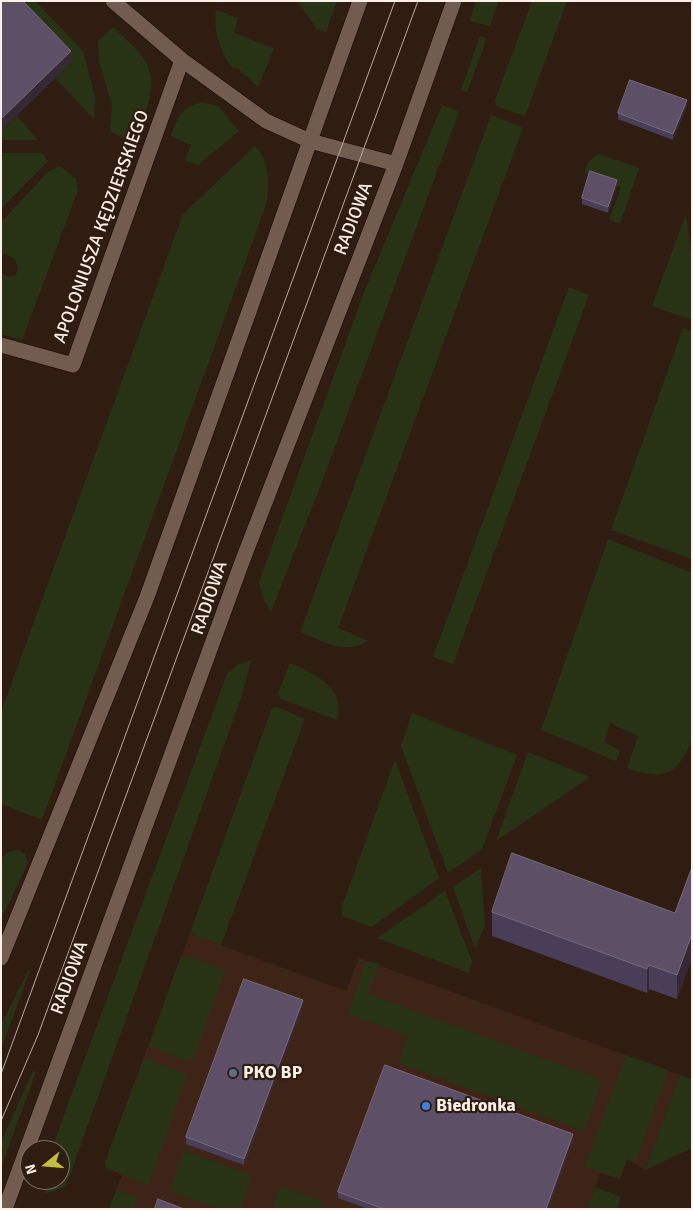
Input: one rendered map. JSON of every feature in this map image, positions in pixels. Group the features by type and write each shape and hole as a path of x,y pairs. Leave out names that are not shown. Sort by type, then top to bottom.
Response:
{"street":[{"path":"113,1 182,60 266,121 310,141 396,164"},
{"path":"1,958 148,597 360,1"},
{"name":"RADIOWA","path":"5,1209 242,562 396,164 454,1"},
{"name":"APOLONIUSZA KĘDZIERSKIEGO","path":"1,345 73,365 182,60"}],"shaded area":[{"path":"191,930 193,935 346,991 359,958 680,1075 645,1170 627,1159 620,1179 600,1173 587,1209 109,1209 122,1174 106,1168 105,1162"}],"green space":[{"path":"12,1 35,1 83,51 95,96 94,119 55,78 71,63"},
{"path":"297,1 337,1 326,32 317,29"},
{"path":"476,1 499,1 490,26 470,21"},
{"path":"532,1 567,1 525,116 496,106 495,100"},
{"path":"216,10 238,18 234,33 274,48 258,87 236,67 233,69 224,55 218,41 215,19"},
{"path":"113,27 145,61 151,81 151,92 145,113 133,143 110,131 112,105 99,62 98,41"},
{"path":"480,36 487,38 467,92 461,90"},
{"path":"200,102 218,106 239,131 198,165 185,161 191,145 171,136 175,124 184,111 188,107"},
{"path":"442,105 459,112 328,466 271,612 263,598 259,582 363,295"},
{"path":"491,115 523,128 338,628 368,641 351,647 334,646 300,632"},
{"path":"17,116 38,140 1,140 1,131"},
{"path":"255,146 266,165 268,179 267,202 42,820 1,804 1,712 183,214"},
{"path":"1,153 42,153 48,161 1,209"},
{"path":"598,154 639,168 620,224 609,220 621,187 584,173 588,162"},
{"path":"60,166 76,179 78,190 22,340 1,334 1,273 9,277 16,275 18,267 14,258 1,253 1,222 49,171"},
{"path":"686,214 692,263 692,320 652,306"},
{"path":"569,287 589,295 453,664 433,657"},
{"path":"683,328 692,331 692,559 611,530"},
{"path":"608,539 692,573 692,739 681,761 674,768 659,774 650,774 627,768 638,736 610,723 604,742 620,750 616,761 541,730"},
{"path":"251,660 241,698 70,1175 70,1140 55,1140 227,674 237,665"},
{"path":"290,663 318,677 333,691 339,709 337,720 281,699 278,693"},
{"path":"277,707 305,719 221,945 193,935 191,930 272,708"},
{"path":"412,713 517,755 482,849 448,873 401,746"},
{"path":"528,752 590,777 496,841"},
{"path":"395,760 439,878 372,927 342,916 342,906"},
{"path":"18,850 25,854 28,863 1,919 1,858 10,851"},
{"path":"481,868 485,926 475,949 453,887"},
{"path":"445,891 472,961 469,973 377,938"},
{"path":"188,957 225,970 194,1057 188,1061 151,1047 150,1044 180,958"},
{"path":"366,961 379,964 368,994 602,1080 584,1131 399,1063 408,1036 348,1014"},
{"path":"28,971 30,971 1,1049 1,1025"},
{"path":"626,1055 668,1070 635,1162 627,1159 620,1179 585,1167"},
{"path":"147,1059 187,1075 148,1185 106,1168 105,1162 143,1061"},
{"path":"33,1071 36,1072 1,1167 1,1142"},
{"path":"680,1075 692,1079 692,1148 645,1170"},
{"path":"184,1151 251,1175 240,1209 219,1209 170,1191"},
{"path":"281,1186 318,1200 322,1209 273,1209"},
{"path":"595,1187 621,1197 617,1209 587,1209"},
{"path":"45,1190 56,1190 45,1194"},
{"path":"116,1190 137,1198 133,1209 109,1209"}],"building":[{"path":"1,1 23,1 71,51 1,119"},
{"path":"630,80 687,100 673,134 618,113"},
{"path":"590,171 617,180 608,207 582,198"},
{"path":"512,853 675,913 692,867 692,934 677,975 649,965 647,969 492,912"},
{"path":"244,979 303,1000 244,1159 186,1137"},
{"name":"Biedronka","path":"385,1065 573,1134 546,1209 384,1209 338,1192"},
{"path":"158,1199 184,1209 155,1209"}],"tram line":[{"path":"1,1074 395,1"},
{"path":"1,1121 38,1035 418,1"}],"place":[{"name":"PKO BP","path":"233,1073"},
{"name":"Biedronka","path":"426,1106"}]}
